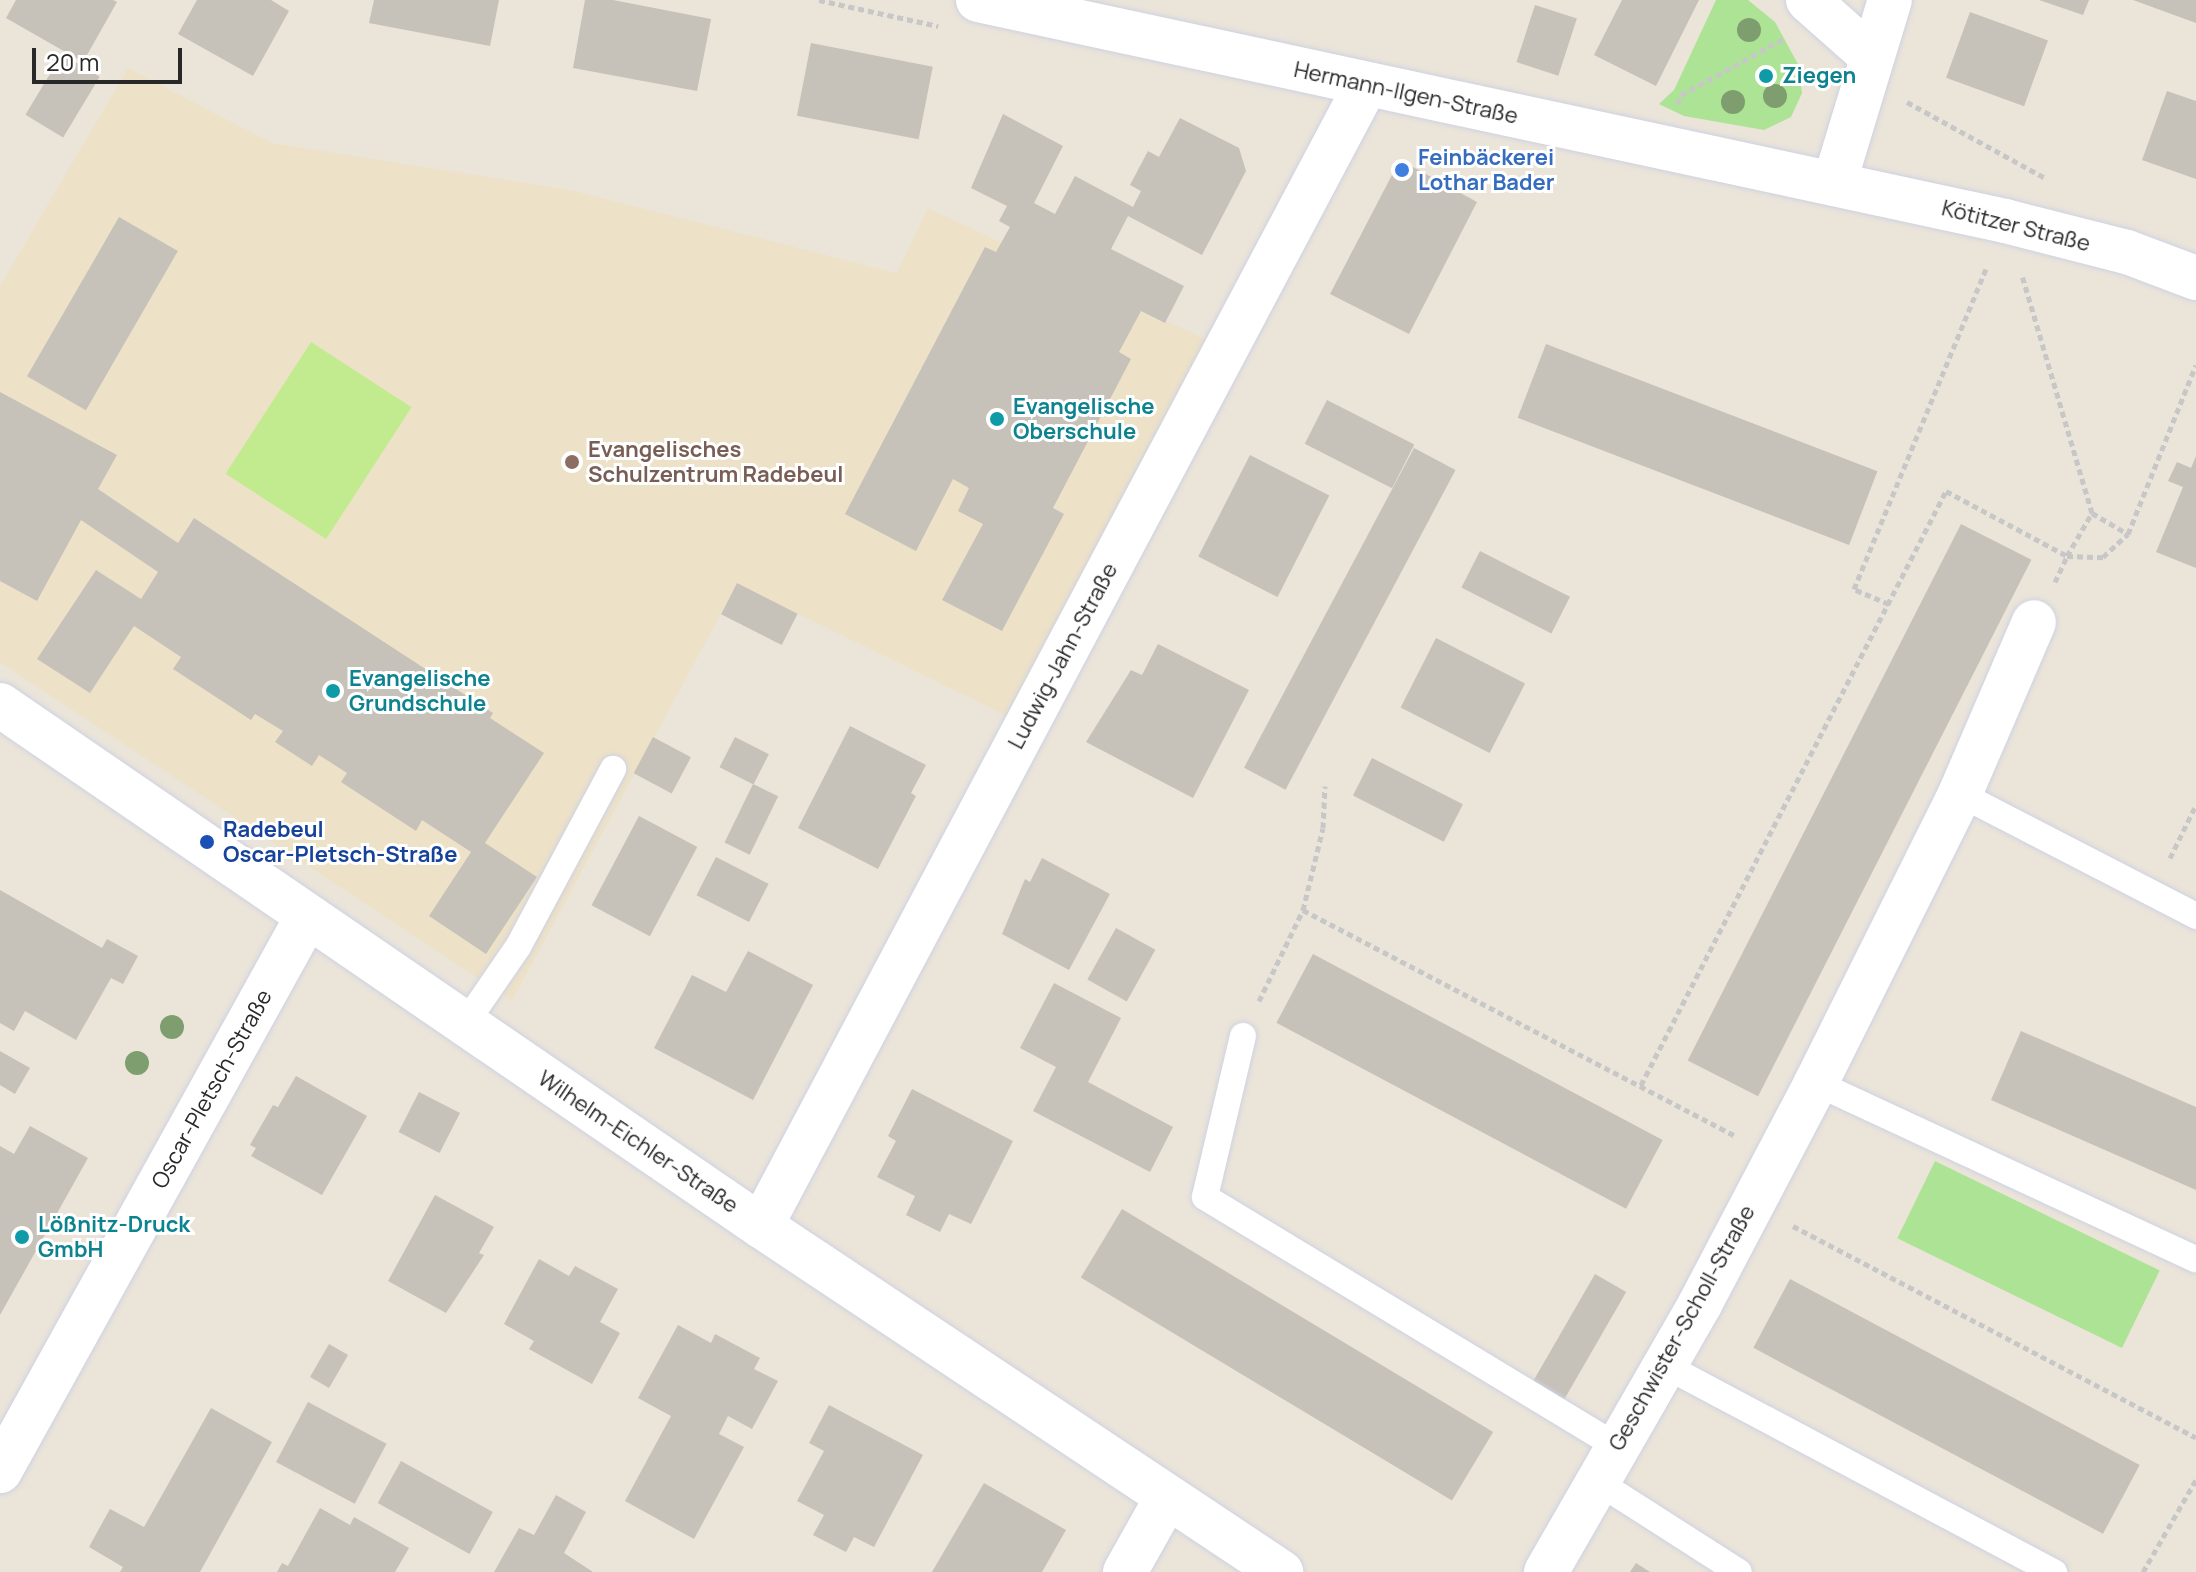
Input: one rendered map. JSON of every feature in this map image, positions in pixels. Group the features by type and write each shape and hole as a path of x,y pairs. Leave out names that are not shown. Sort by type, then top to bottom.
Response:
{"street":[{"name":"Hermann-Ilgen-Straße","path":"978,0 1834,184"},
{"path":"1834,184 1866,70 1890,0"},
{"path":"1817,8 1866,70"},
{"name":"Ludwig-Jahn-Straße","path":"761,1226 1366,85"},
{"name":"Kötitzer Straße","path":"1834,184 2005,221 2127,252 2196,278"},
{"name":"Geschwister-Scholl-Straße","path":"1546,1572 1664,1365 1816,1083 1960,794 2034,622"},
{"name":"Wilhelm-Eichler-Straße","path":"0,705 207,842 307,917 761,1226 1166,1499 1281,1572"},
{"name":"Oscar-Pletsch-Straße","path":"0,1471 307,917"},
{"path":"1125,1572 1166,1499"}],"lane":[{"path":"465,1024 518,947 613,769"},
{"path":"1960,794 2196,916"},
{"path":"1243,1036 1205,1197 1608,1464 1739,1572"},
{"path":"1816,1083 2196,1259"},
{"path":"1664,1365 2054,1572"}],"path":[{"path":"1668,149 1681,95 1817,8"},
{"path":"1866,70 1931,113 2058,184"},
{"path":"2005,221 2092,513 2128,534"},
{"path":"1889,604 1854,589 2005,221"},
{"path":"1641,1085 1946,491 2067,556 2103,557 2128,534 2196,365"},
{"path":"2034,622 2092,513"},
{"path":"1243,1036 1303,910 1323,828 1325,786"},
{"path":"2152,893 2196,805"},
{"path":"1303,910 1776,1157"},
{"path":"1751,1204 2196,1438"},
{"path":"2143,1572 2196,1480"}],"shaded area":[{"name":"Evangelisches Schulzentrum Radebeul","path":"128,68 272,143 570,190 897,273 928,208 1207,340 1009,717 737,584 512,1001 0,662 0,286"}],"green space":[{"path":"1716,0 1748,0 1775,22 1798,64 1802,93 1791,117 1764,130 1684,116 1659,104 1674,90"},
{"path":"311,342 412,407 326,539 225,474"},
{"path":"1935,1161 2160,1271 2122,1348 1897,1238"}],"building":[{"path":"16,0 117,2 83,62 6,18"},
{"path":"197,0 271,0 289,11 253,76 178,34"},
{"path":"374,0 499,0 490,46 369,23"},
{"path":"585,0 613,0 711,19 697,91 573,68"},
{"path":"1622,0 1699,0 1656,86 1594,55"},
{"path":"2039,0 2089,0 2083,15"},
{"path":"2133,0 2196,0 2196,23"},
{"path":"1535,5 1577,19 1558,76 1516,62"},
{"path":"1970,12 2048,40 2024,106 1946,78"},
{"path":"811,43 933,67 919,139 797,116"},
{"path":"62,54 100,77 63,138 25,115"},
{"path":"2167,91 2196,101 2196,179 2142,160"},
{"name":"Evangelische Oberschule","path":"1003,114 1063,146 1034,203 1055,214 1075,176 1133,207 1141,191 1130,185 1148,151 1159,157 1180,118 1239,148 1246,171 1202,255 1128,216 1111,249 1184,286 1165,323 1141,311 1119,352 1131,359 1053,508 1064,514 1002,631 942,600 983,524 958,511 969,488 953,479 916,551 845,514 985,247 996,252 1010,227 999,221 1007,206 971,188"},
{"path":"1413,167 1477,202 1409,334 1330,294 1393,173"},
{"path":"119,217 178,251 86,410 27,376"},
{"path":"1546,344 1877,471 1849,545 1518,418"},
{"name":"Evangelische Grundschule","path":"0,392 117,455 98,489 178,543 194,518 493,713 490,718 544,753 485,843 537,877 486,954 429,916 471,852 422,820 416,831 341,782 347,773 319,755 312,766 275,742 283,731 255,714 251,720 173,669 181,657 134,626 90,693 37,659 96,570 141,599 158,572 81,520 37,601 0,581"},
{"path":"1327,400 1414,444 1392,488 1305,444"},
{"path":"1414,448 1455,470 1286,790 1244,768"},
{"path":"1250,455 1329,495 1278,597 1198,557"},
{"path":"2196,456 2196,568 2156,552 2183,487 2168,481 2177,462 2191,468"},
{"path":"1961,524 2031,560 1758,1096 1688,1060"},
{"path":"1480,551 1570,597 1551,633 1461,588"},
{"path":"737,583 798,614 782,645 721,614"},
{"path":"1436,638 1525,683 1490,753 1401,707"},
{"path":"1158,644 1249,690 1193,798 1086,742 1131,670 1142,675"},
{"path":"850,726 926,765 911,793 916,796 878,869 798,828"},
{"path":"653,737 691,757 672,793 634,773"},
{"path":"735,737 769,754 753,785 720,767"},
{"path":"1372,758 1463,804 1444,842 1353,795"},
{"path":"753,784 778,796 750,855 725,842"},
{"path":"639,816 697,847 650,936 592,905"},
{"path":"716,857 769,884 749,922 696,895"},
{"path":"1042,858 1110,894 1069,970 1002,934 1025,879 1030,882"},
{"path":"0,890 102,948 107,939 138,956 123,984 111,978 76,1040 25,1011 14,1031 0,1023"},
{"path":"1116,928 1155,950 1127,1001 1087,980"},
{"path":"748,951 813,985 753,1100 654,1048 692,975 726,992"},
{"path":"1313,954 1663,1140 1626,1209 1276,1023"},
{"path":"1054,983 1121,1018 1088,1082 1173,1127 1150,1172 1033,1111 1056,1067 1020,1048"},
{"path":"2021,1031 2196,1107 2196,1190 1991,1100"},
{"path":"0,1051 30,1068 15,1094 0,1085"},
{"path":"296,1076 367,1116 322,1195 251,1156 256,1148 250,1145 273,1105 278,1107"},
{"path":"912,1089 1013,1141 971,1224 949,1214 940,1232 906,1215 915,1196 877,1177 896,1141 888,1136"},
{"path":"419,1092 460,1113 440,1153 399,1132"},
{"name":"Lößnitz-Druck GmbH","path":"30,1126 88,1158 0,1315 0,1146 14,1154"},
{"path":"435,1195 494,1227 479,1253 484,1255 446,1313 388,1281"},
{"path":"1122,1209 1493,1432 1452,1501 1081,1278"},
{"path":"539,1259 569,1276 575,1266 618,1289 600,1322 620,1333 592,1384 529,1349 534,1341 504,1324"},
{"path":"1595,1274 1626,1292 1564,1399 1533,1381"},
{"path":"1790,1279 2140,1465 2103,1534 1753,1348"},
{"path":"678,1325 711,1343 715,1334 760,1358 754,1369 778,1381 752,1429 728,1416 719,1434 744,1447 694,1539 625,1501 671,1416 638,1398"},
{"path":"329,1344 348,1355 329,1388 310,1377"},
{"path":"308,1402 387,1444 355,1504 276,1462"},
{"path":"829,1405 923,1455 874,1547 854,1537 846,1552 813,1535 824,1515 797,1501 824,1451 809,1443"},
{"path":"211,1408 272,1442 200,1572 120,1572 123,1567 89,1547 110,1509 144,1527"},
{"path":"401,1461 493,1512 470,1554 378,1503"},
{"path":"984,1483 1066,1530 1042,1572 932,1572"},
{"path":"556,1495 586,1512 564,1553 593,1572 494,1572 519,1528 534,1535"},
{"path":"320,1508 350,1525 354,1517 409,1548 395,1572 277,1572 282,1563 288,1566"},
{"path":"1636,1563 1650,1572 1630,1572"}],"place":[{"name":"Ziegen","path":"1766,76"},
{"name":"Feinbäckerei Lothar Bader","path":"1402,170"},
{"name":"Evangelische Oberschule","path":"997,419"},
{"name":"Evangelisches Schulzentrum Radebeul","path":"572,462"},
{"name":"Evangelische Grundschule","path":"333,691"},
{"name":"Radebeul Oscar-Pletsch-Straße","path":"207,842"},
{"name":"Lößnitz-Druck GmbH","path":"22,1237"}]}
